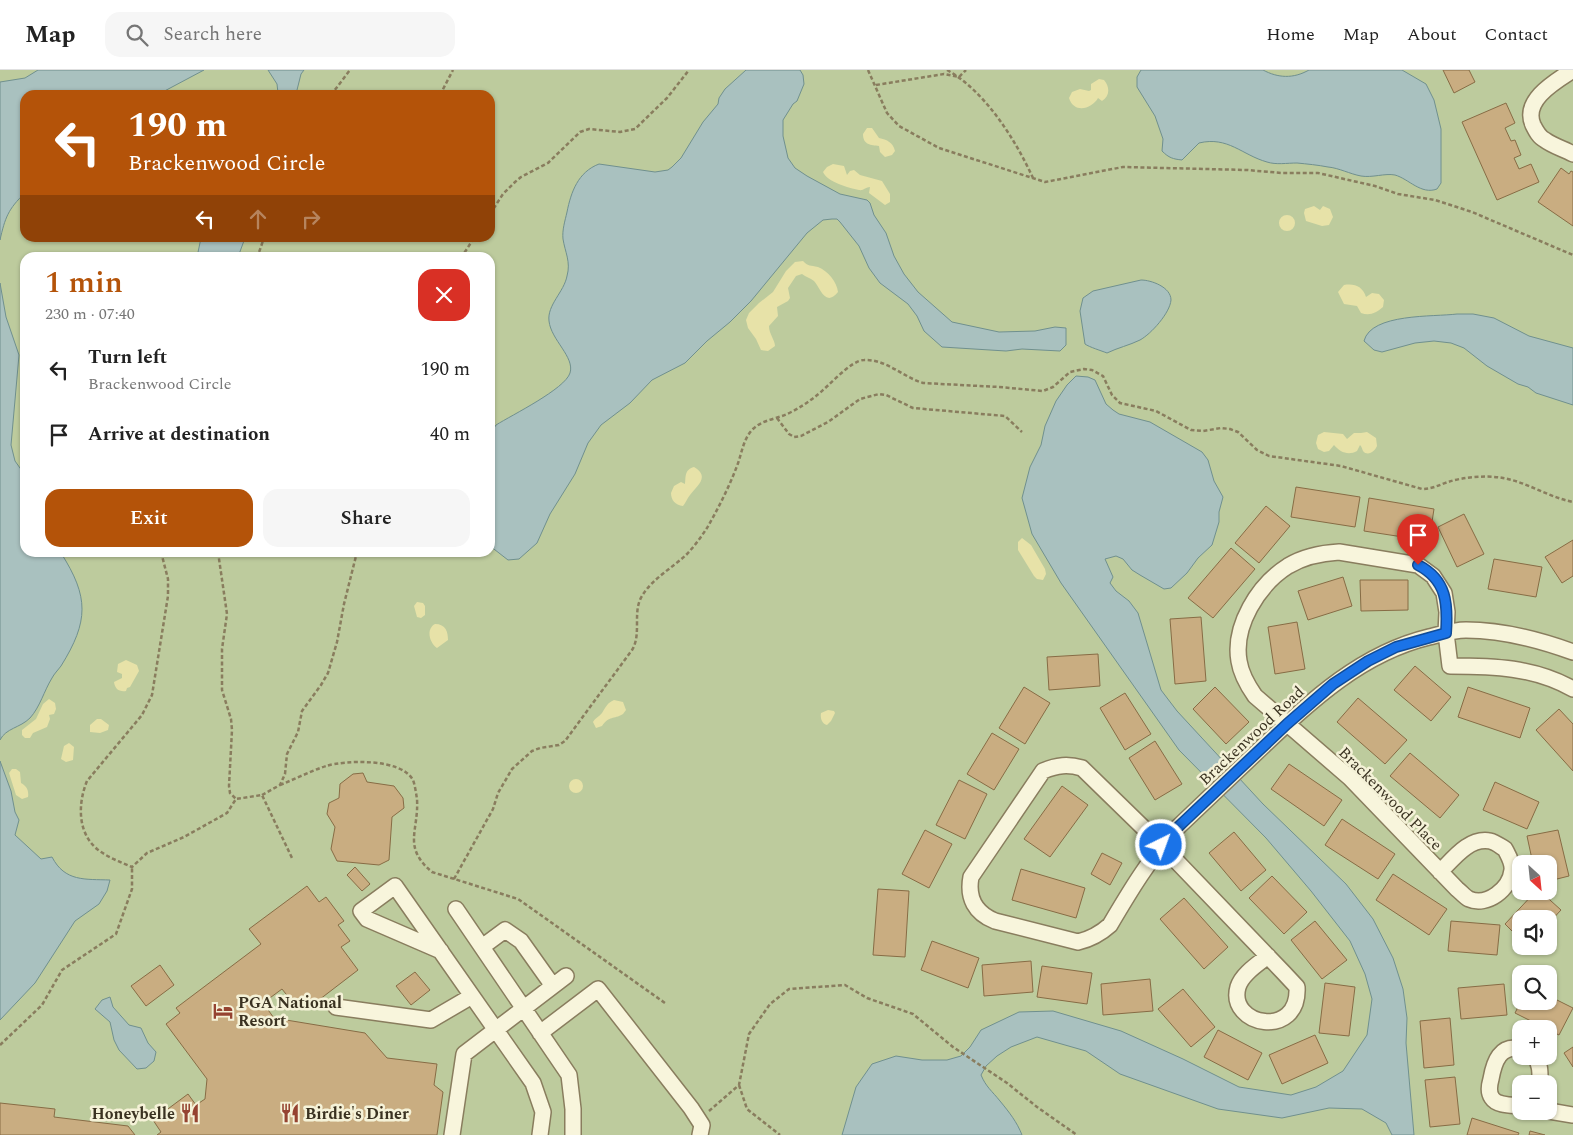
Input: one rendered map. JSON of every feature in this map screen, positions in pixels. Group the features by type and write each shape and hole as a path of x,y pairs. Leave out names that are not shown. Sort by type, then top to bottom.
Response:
{"street":[{"path":"1573,70 1547,86 1538,97 1532,110 1532,121 1536,132 1544,140 1573,154"},
{"name":"Brackenwood Place","path":"1440,872 1460,852 1476,841 1491,841 1505,849 1512,869 1509,880 1500,893 1485,900 1470,899 1440,872 1350,778 1262,702 1249,687 1241,670 1238,652 1240,634 1252,604 1270,580 1287,567 1307,557 1339,552 1418,565 1433,576 1444,593 1450,666 1521,669 1573,688"},
{"name":"Brackenwood Road","path":"1161,845 1287,724 1333,684 1368,661 1402,645 1465,630 1490,632 1572,649"},
{"path":"1161,845 1110,924 1099,934 1086,940 1078,942 995,921 979,912 970,895 971,877 1043,771 1052,767 1072,765 1082,768 1161,845 1268,956 1297,987 1297,997 1293,1009 1283,1019 1268,1023 1249,1017 1240,1006 1237,995 1238,986 1245,976 1268,956"},
{"path":"441,952 367,919 361,911 395,886 533,1083 543,1112 540,1135"},
{"path":"456,909 569,1075 573,1109 572,1135"},
{"path":"482,947 505,930 522,941 553,986"},
{"path":"452,1135 464,1054 566,976"},
{"path":"540,1033 598,989 700,1127"},
{"path":"336,1007 431,1020 472,996"},
{"path":"1512,1048 1501,1052 1493,1066 1489,1090 1492,1098 1497,1102 1512,1104"},
{"path":"1557,1112 1573,1115"}],"path":[{"path":"335,90 350,70"},
{"path":"443,90 453,70"},
{"path":"495,207 515,182 548,163 580,132 589,129 620,132 635,128 668,98 689,70"},
{"path":"868,70 887,113 899,126 939,148 1045,182 1123,167 1318,173 1376,186 1398,194 1435,200 1460,208 1573,255"},
{"path":"947,70 959,77 979,96 1002,124 1022,155 1033,178"},
{"path":"959,77 966,70"},
{"path":"876,85 944,74 959,77"},
{"path":"454,879 493,809 498,793 512,769 532,751 559,745 573,730 636,644 638,611 642,596 666,571 687,554 706,528 737,467 748,435 754,427 764,421 777,418 809,401 829,386 850,366 862,360 887,365 912,380 923,383 999,386 1043,391 1053,387 1070,372 1084,369 1092,370 1102,376 1112,395 1124,405 1156,412 1196,431 1230,429 1238,432 1258,450 1269,456 1341,466 1422,489 1430,489 1449,481 1461,479 1504,478 1573,502"},
{"path":"777,418 789,434 794,437 801,436 828,422 860,399 872,395 886,395 913,408 1005,416 1022,432"},
{"path":"132,867 104,854 89,840 79,813 80,802 87,781 142,715 152,695 168,596 168,579 162,557"},
{"path":"219,557 227,614 222,649 222,690 232,730 230,793 236,798 262,795 280,785 328,766 372,762 398,768 413,780 415,789 416,814 414,835 416,854 422,864 432,872 518,899 665,1003"},
{"path":"280,785 285,774 287,754 298,732 302,711 321,686 333,658 356,557"},
{"path":"262,795 292,858"},
{"path":"0,1045 42,1005 62,970 116,934 132,889 132,867 147,853 193,832 227,813 236,798"},
{"path":"780,1135 746,1108 739,1085 748,1034 770,1004 789,989 845,985 867,998 913,1014 953,1047 1077,1135"},
{"path":"700,1127 739,1085"}],"green space":[{"name":"PGA National Resort","path":"0,70 1573,70 1573,1135 0,1135"}],"sand":[{"path":"1099,79 1104,80 1107,86 1108,94 1105,99 1102,101 1098,98 1092,105 1083,108 1079,108 1071,103 1069,98 1072,92 1080,89 1089,91 1091,90 1091,84"},
{"path":"867,128 872,128 879,138 891,143 895,151 892,155 885,157 880,152 879,146 870,145 864,140 863,134"},
{"path":"833,164 844,166 847,175 850,171 854,170 860,175 882,181 890,194 890,202 885,205 869,193 870,187 859,190 829,179 823,172"},
{"path":"1314,206 1320,210 1323,206 1330,209 1333,217 1329,225 1322,226 1306,221 1305,209"},
{"path":"1287,215 1295,223 1287,231 1279,223"},
{"path":"803,261 808,265 822,269 828,274 836,284 838,292 830,298 826,297 814,281 802,274 796,276 788,288 790,298 777,307 778,316 769,326 775,346 768,351 761,350 748,328 746,320 749,313 773,292 786,271 795,262"},
{"path":"1344,285 1358,286 1366,297 1372,293 1379,294 1384,300 1383,307 1367,314 1361,313 1357,306 1344,304 1338,292"},
{"path":"1324,432 1343,434 1347,439 1354,433 1367,432 1376,438 1377,446 1369,453 1365,453 1360,445 1357,451 1350,453 1339,450 1334,445 1329,451 1324,452 1318,449 1316,443 1318,435"},
{"path":"694,467 701,474 701,481 683,506 678,505 674,502 671,493 674,486 681,482 685,484 687,472"},
{"path":"1022,538 1031,545 1045,569 1046,574 1043,580 1037,579 1034,576 1018,550 1018,542"},
{"path":"417,602 423,603 425,606 425,615 421,618 417,617 414,606"},
{"path":"435,624 444,627 448,637 448,640 437,648 430,636 430,629"},
{"path":"126,660 137,665 139,671 130,687 126,691 121,691 116,688 114,682 122,678 122,674 117,672 118,664"},
{"path":"49,699 55,703 56,709 54,714 49,715 50,719 47,727 33,733 30,738 25,738 22,735 22,730 36,719 43,704"},
{"path":"614,700 623,702 626,710 620,716 610,719 602,726 596,728 593,722 608,704"},
{"path":"828,710 835,713 827,725 821,719 821,713"},
{"path":"97,719 101,719 109,725 108,730 100,733 90,732 90,725"},
{"path":"69,743 74,747 73,760 66,762 61,759 64,746"},
{"path":"12,769 20,772 21,783 27,789 28,797 22,799 16,795 9,773"},
{"path":"576,779 581,781 583,786 581,791 576,793 571,791 569,786 571,781"}],"water":[{"path":"38,70 204,70 166,90 20,90 20,198 8,214 0,240 0,82 25,78"},
{"path":"268,70 304,70 301,74 297,90 278,90 277,84"},
{"path":"746,70 800,70 803,75 804,84 797,101 783,120 783,136 788,158 795,168 840,194 867,200 886,233 894,256 904,274 918,292 952,322 999,332 1035,331 1055,327 1066,328 1066,345 1060,351 1022,349 1006,351 942,347 924,331 917,316 908,304 880,283 869,268 859,246 840,222 837,219 823,220 807,233 751,301 730,322 685,363 652,380 630,403 601,425 588,443 575,474 550,514 537,543 519,559 508,560 495,550 495,426 549,394 570,373 569,361 554,335 549,315 553,304 563,288 568,271 563,232 573,190 586,172 599,164 655,172 668,170 681,158 703,122 718,104 719,98 725,89"},
{"path":"1141,70 1263,70 1274,75 1291,76 1309,70 1402,70 1426,84 1434,100 1441,129 1441,183 1437,189 1426,190 1395,175 1365,176 1320,166 1297,163 1270,163 1227,144 1218,142 1199,143 1182,160 1171,158 1162,151 1163,139 1155,116 1137,87 1137,77"},
{"path":"200,242 244,242 240,252 198,252"},
{"path":"1141,280 1160,285 1170,295 1170,305 1159,323 1140,340 1107,353 1085,344 1080,311 1083,298 1093,291"},
{"path":"0,283 6,317 19,355 11,445 15,461 20,468 20,557 63,557 77,583 82,609 77,636 61,666 53,676 37,709 30,718 9,730 0,740"},
{"path":"1473,314 1494,318 1529,336 1573,348 1573,405 1536,393 1528,387 1518,384 1487,366 1464,348 1451,343 1434,341 1415,343 1382,352 1374,350 1364,341 1369,332 1378,325 1390,321 1419,316"},
{"path":"1076,376 1095,380 1106,404 1119,414 1150,422 1202,452 1208,460 1214,481 1223,497 1219,512 1219,522 1212,545 1171,588 1164,589 1132,570 1123,559 1116,556 1105,559 1113,577 1110,583 1116,591 1129,601 1138,613 1161,690 1177,711 1263,804 1346,884 1373,919 1393,958 1403,989 1407,1018 1406,1043 1414,1135 1392,1135 1386,1123 1362,1109 1329,1108 1282,1118 1218,1109 1120,1074 1086,1051 1037,1037 1011,1047 997,1056 986,1066 981,1075 987,1086 1013,1117 1022,1135 842,1135 856,1087 872,1064 896,1056 922,1060 947,1060 961,1056 970,1047 981,1030 1019,1012 1053,1011 1121,1031 1239,1087 1291,1095 1316,1087 1343,1071 1367,1035 1372,999 1365,974 1350,941 1266,838 1179,750 1061,583 1032,534 1022,498 1030,467 1041,445 1045,426 1056,401"},
{"path":"0,761 19,820 15,835 41,859 52,857 57,865 69,875 84,879 110,880 107,891 99,904 75,921 35,983 0,1020"},
{"path":"110,997 113,1007 129,1025 141,1028 148,1043 156,1052 154,1061 146,1068 137,1069 119,1050 114,1040 110,1022 95,1009 102,1000"}],"building":[{"path":"1443,70 1469,70 1475,82 1454,93"},
{"path":"1506,103 1515,123 1505,128 1511,141 1515,140 1521,155 1514,158 1519,169 1531,164 1539,182 1497,200 1462,122"},
{"path":"1561,168 1569,174 1571,171 1573,172 1573,226 1538,202"},
{"path":"1296,487 1360,497 1355,527 1291,517"},
{"path":"1369,498 1434,509 1429,541 1364,531"},
{"path":"1266,506 1290,526 1259,563 1235,543"},
{"path":"1464,514 1484,554 1457,567 1438,527"},
{"path":"1573,540 1573,576 1562,583 1545,557"},
{"path":"1231,548 1255,569 1213,618 1188,598"},
{"path":"1494,559 1542,567 1536,597 1488,589"},
{"path":"1343,577 1352,606 1308,620 1298,591"},
{"path":"1360,580 1408,580 1408,610 1361,611"},
{"path":"1201,617 1206,681 1175,684 1170,619"},
{"path":"1297,622 1305,669 1275,674 1268,627"},
{"path":"1098,654 1100,686 1049,690 1047,657"},
{"path":"1415,666 1451,697 1431,721 1394,690"},
{"path":"1024,687 1050,703 1025,744 999,728"},
{"path":"1215,687 1249,722 1226,744 1193,709"},
{"path":"1468,687 1530,708 1520,738 1458,717"},
{"path":"1125,693 1151,734 1125,750 1100,708"},
{"path":"1358,698 1407,740 1385,764 1337,722"},
{"path":"1559,709 1573,724 1573,771 1536,730"},
{"path":"992,733 1019,749 994,790 967,774"},
{"path":"1155,741 1182,784 1155,800 1129,758"},
{"path":"1410,753 1459,795 1440,818 1390,776"},
{"path":"1289,764 1342,800 1324,826 1271,789"},
{"path":"363,773 367,782 394,786 403,798 404,808 392,817 389,860 379,865 337,861 331,849 335,827 327,814 329,803 339,798 340,784 353,774"},
{"path":"959,780 987,794 965,839 936,825"},
{"path":"1495,782 1539,802 1527,829 1483,810"},
{"path":"1062,786 1088,805 1050,857 1024,839"},
{"path":"1342,819 1395,854 1378,879 1325,845"},
{"path":"925,830 952,844 929,888 902,874"},
{"path":"1558,830 1569,876 1558,879 1558,855 1531,855 1527,836"},
{"path":"1234,832 1266,870 1241,891 1209,853"},
{"path":"1102,853 1122,863 1110,885 1091,874"},
{"path":"355,867 370,884 362,891 347,875"},
{"path":"1021,869 1085,888 1076,918 1012,900"},
{"path":"1393,874 1447,909 1429,935 1376,900"},
{"path":"1272,876 1307,912 1284,934 1249,898"},
{"name":"PGA National Resort","path":"307,886 319,902 326,897 344,921 338,925 350,941 341,947 358,970 311,1006 307,1000 297,1008 282,989 263,1003 274,1018 365,1033 387,1058 437,1064 434,1085 443,1092 437,1135 157,1135 161,1132 153,1120 188,1094 196,1105 205,1099 207,1079 166,1024 180,1013 176,1008 261,944 249,929"},
{"path":"878,889 909,891 905,957 873,955"},
{"path":"1184,898 1228,947 1204,969 1160,919"},
{"path":"1528,900 1550,900 1561,910 1557,914 1557,910 1518,910"},
{"path":"1512,917 1512,931 1505,924"},
{"path":"1315,921 1347,960 1322,979 1291,940"},
{"path":"1451,921 1500,925 1497,955 1448,951"},
{"path":"932,941 979,958 968,988 921,970"},
{"path":"1031,961 1033,992 984,996 982,965"},
{"path":"160,965 174,985 146,1006 131,986"},
{"path":"1042,966 1092,973 1087,1004 1037,997"},
{"path":"415,972 430,990 411,1005 396,986"},
{"path":"1150,979 1153,1011 1103,1015 1101,984"},
{"path":"1325,983 1355,987 1349,1036 1319,1033"},
{"path":"1504,984 1507,1015 1461,1019 1458,988"},
{"path":"1183,989 1215,1027 1191,1047 1158,1009"},
{"path":"1557,1000 1573,1008 1559,1035 1557,1034 1557,1020 1529,1020 1515,1013 1516,1010 1557,1010"},
{"path":"1450,1018 1454,1065 1424,1068 1420,1021"},
{"path":"1218,1030 1262,1053 1248,1080 1204,1057"},
{"path":"1315,1035 1328,1063 1282,1084 1269,1055"},
{"path":"1573,1047 1573,1067 1564,1053"},
{"path":"1455,1077 1460,1124 1430,1127 1425,1080"},
{"path":"0,1103 55,1109 54,1117 128,1126 135,1135 0,1135"},
{"path":"1472,1118 1519,1133 1518,1135 1467,1135"},
{"path":"1530,1131 1545,1135 1529,1135"}],"place":[{"name":"PGA National Resort","path":"223,1011"},
{"name":"Honeybelle","path":"190,1113"},
{"name":"Birdie's Diner","path":"290,1113"}],"route":[{"path":"1161,845 1287,724 1333,684 1368,661 1396,647 1446,633 1447,612 1444,593 1440,584 1433,576 1426,569 1418,565"}]}
